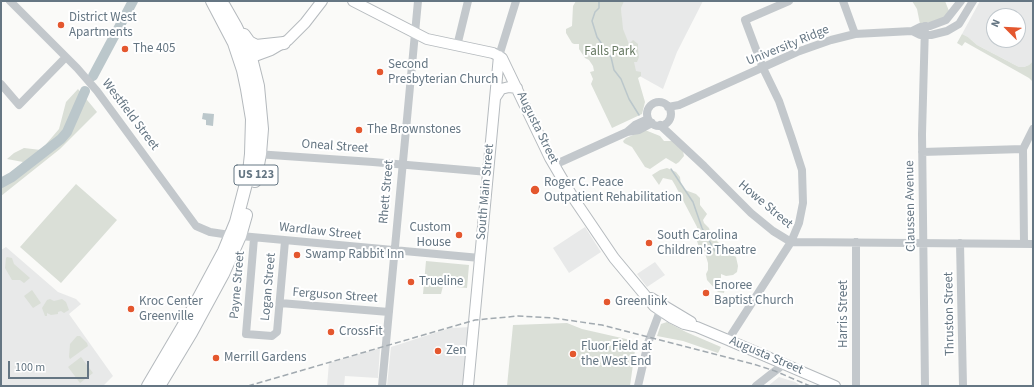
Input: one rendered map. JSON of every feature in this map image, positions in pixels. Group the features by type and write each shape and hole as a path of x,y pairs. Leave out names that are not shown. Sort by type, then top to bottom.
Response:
{"highway":[{"name":"US 123","path":"212,1 234,42 246,60"},
{"name":"US 123","path":"159,386 191,333 223,274 255,181 256,154 247,89 246,60 236,27 221,1"},
{"path":"236,27 249,42 256,46 284,43"},
{"name":"US 123","path":"148,386 235,236"}],"main road":[{"path":"246,60 284,43 298,30 322,1"},
{"path":"353,1 427,39 493,53 499,56"},
{"name":"Augusta Street","path":"499,56 506,64 538,133 574,200 614,258 654,306 660,311 684,324 697,327 835,386"},
{"name":"South Main Street","path":"468,386 499,56"},
{"path":"494,98 501,89 509,87 517,88"},
{"name":"Augusta Street","path":"646,296 687,319 697,327"}],"street":[{"name":"Westfield Street","path":"10,1 82,73 97,91 196,226 210,232 235,236"},
{"name":"Rhett Street","path":"382,386 418,1"},
{"path":"457,46 468,1"},
{"name":"South Main Street","path":"499,56 516,1"},
{"path":"728,340 791,242 799,223 803,203 802,170 779,101 763,68 745,20 788,1"},
{"path":"843,1 856,34"},
{"path":"954,28 961,1"},
{"path":"925,30 930,26 946,20 961,1"},
{"path":"954,28 959,24 973,1"},
{"name":"University Ridge","path":"659,121 648,110 654,103 661,103 668,107 678,105 797,52 831,40 856,34 912,31 920,35 925,30 938,34 954,28"},
{"name":"Claussen Avenue","path":"925,30 922,152 925,386"},
{"path":"1,84 19,104 66,57"},
{"path":"554,165 627,132 635,125 659,121 678,105"},
{"name":"Howe Street","path":"668,107 659,121 680,144 751,213 773,232 791,242 960,242 1033,244"},
{"path":"1024,243 1023,148 1033,129"},
{"path":"922,152 1023,148"},
{"name":"Oneal Street","path":"256,154 488,172"},
{"name":"Wardlaw Street","path":"235,236 480,258"},
{"name":"Payne Street","path":"254,238 246,334 269,336 275,334"},
{"name":"Logan Street","path":"275,334 277,332 285,241"},
{"name":"Harris Street","path":"856,242 856,386"},
{"name":"Thruston Street","path":"960,242 963,386"},
{"name":"Ferguson Street","path":"280,304 389,312"},
{"path":"638,386 648,343 660,311"},
{"path":"756,386 784,364"}],"shaded area":[{"path":"622,1 703,1 677,52 663,89 636,74 629,45 622,29"},
{"path":"980,1 1033,1 1033,61 1029,65 1019,67 977,45 962,34"},
{"path":"203,113 214,114 213,126 206,125 206,120 202,119"},
{"path":"585,227 601,252 569,273 553,248"},
{"path":"6,247 58,292 76,299 81,304 69,314 113,376 103,386 1,386 1,250"},
{"path":"655,262 665,275 647,287 637,274"},
{"path":"471,327 465,386 387,386 391,347 450,328"},
{"path":"380,348 378,378 345,376 344,386 327,386 329,363"},
{"path":"779,377 795,382 801,386 768,386"}],"green space":[{"name":"Falls Park","path":"576,1 624,1 621,8 623,29 629,44 633,40 638,44 639,57 637,62 634,62 636,71 641,72 641,76 638,78 645,102 642,114 612,128 591,84 593,79 590,72 594,71 593,66 579,49 579,44 572,43 566,33 566,29 572,26 573,6"},
{"path":"912,1 945,1 949,11 942,20 920,24 917,9"},
{"path":"962,34 977,45 1019,67 1029,65 1033,61 1033,82 1029,78 965,42 962,46 957,43"},
{"path":"78,89 97,112 60,149 1,196 1,181 23,162 7,159 14,153 24,148 41,150 59,129 66,102"},
{"path":"645,130 660,136 664,141 673,141 683,151 684,156 676,164 666,158 650,169 645,167 632,147 623,141 626,138"},
{"path":"667,168 676,172 680,177 681,185 685,190 696,194 700,198 700,205 707,214 703,220 709,228 711,235 729,253 736,257 738,266 737,272 733,275 726,276 721,274 721,279 725,287 724,293 718,292 707,280 706,274 708,270 708,263 704,250 699,247 697,241 697,227 672,180 663,178 659,185 652,175"},
{"path":"76,184 117,220 61,283 20,247"},
{"path":"7,257 12,258 14,264 30,278 24,283 20,280 12,280 5,268"},
{"path":"426,261 469,265 467,288 443,286 441,294 423,294"},
{"path":"32,290 41,303 33,308 24,296"},
{"path":"50,299 54,301 62,299 66,302 69,310 64,313 61,311 58,312 58,314 51,315 47,313 47,316 45,316 42,308 47,300"},
{"path":"667,322 721,347 718,353 683,341 657,336 661,324"},
{"name":"Fluor Field at the West End","path":"567,323 582,329 626,339 636,343 630,386 507,386 513,325"},
{"path":"77,336 80,336 88,346 70,359 70,344"},
{"path":"81,357 93,373 80,383 68,367"}],"waterway":[{"path":"93,76 133,1"},
{"path":"599,1 599,8 595,12 592,21 597,37 611,57 614,70 621,79 629,99 639,115"},
{"path":"1,183 12,177 61,139 67,132 85,91"},
{"path":"671,169 693,202 702,228 715,251"}],"railway":[{"path":"248,386 475,320 518,316 553,318 602,325 753,364 775,371 810,386"}],"place":[{"name":"District West Apartments","path":"61,25"},
{"name":"The 405","path":"125,49"},
{"name":"Second Presbyterian Church","path":"380,72"},
{"name":"The Brownstones","path":"359,130"},
{"name":"Roger C. Peace Outpatient Rehabilitation","path":"535,190"},
{"name":"Custom House","path":"459,235"},
{"name":"South Carolina Children's Theatre","path":"649,243"},
{"name":"Swamp Rabbit Inn","path":"297,255"},
{"name":"Trueline","path":"411,282"},
{"name":"Enoree Baptist Church","path":"706,293"},
{"name":"Greenlink","path":"607,302"},
{"name":"Kroc Center Greenville","path":"131,309"},
{"name":"CrossFit","path":"331,332"},
{"name":"Zen","path":"438,351"},
{"name":"Fluor Field at the West End","path":"573,354"},
{"name":"Merrill Gardens","path":"216,358"}]}
